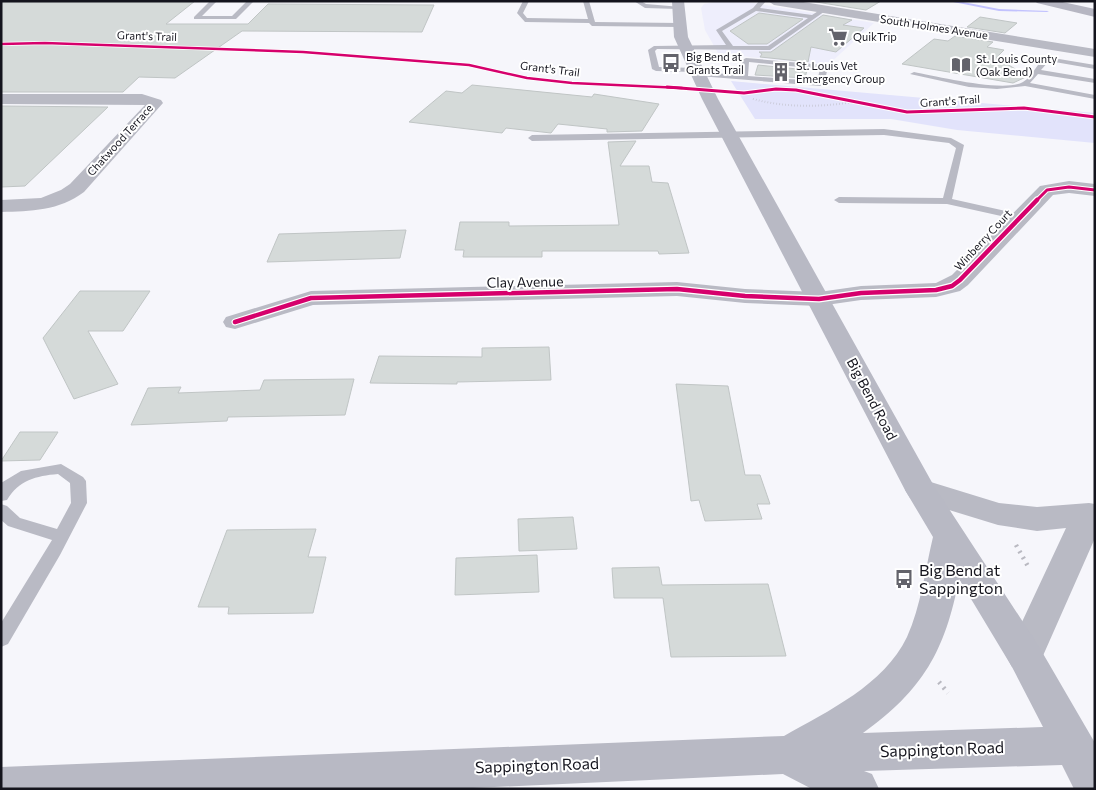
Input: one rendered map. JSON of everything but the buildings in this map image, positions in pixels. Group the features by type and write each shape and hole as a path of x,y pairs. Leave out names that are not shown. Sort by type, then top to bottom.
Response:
{"highway":[{"path":"1041,1 1095,13"},
{"path":"1084,1 1095,4"}],"main road":[{"name":"Big Bend Road","path":"678,11 685,47 700,78 921,490 1025,656 1095,785"},
{"path":"788,755 864,709 891,687 910,664 924,642 933,614 950,537"},
{"name":"Sappington Road","path":"1,788 973,747 1074,746"},
{"path":"788,755 858,789"}],"street":[{"name":"South Holmes Avenue","path":"774,1 797,3 1095,53"},
{"name":"Chatwood Terrace","path":"1,99 142,99 155,103 78,188 65,198 49,204 1,206"},
{"name":"Winberry Court","path":"819,298 936,290 952,286 1018,217 1047,190 1068,187 1095,190"},
{"name":"Clay Avenue","path":"235,322 312,298 677,289 745,296 819,298"},
{"path":"921,490 998,514 1038,518 1092,508"},
{"path":"1025,656 1092,508"}],"lane":[{"path":"214,1 196,18 234,18 251,1"},
{"path":"526,1 520,13 525,20 592,21"},
{"path":"586,1 592,24 678,11"},
{"path":"638,1 645,6 678,11"},
{"path":"731,47 718,31 755,9 763,1"},
{"path":"755,9 813,17"},
{"path":"744,76 746,60 824,66 820,84 744,76 700,78 654,68 651,48 770,48 826,9"},
{"path":"1024,84 1047,59 1095,67"},
{"path":"1036,71 1095,81"},
{"path":"914,74 978,86 1013,87 1024,84 1095,97"},
{"path":"532,138 652,137 729,133 884,132 951,141 961,147 947,201"},
{"path":"839,200 947,201 1018,217"},
{"path":"1,496 4,490 27,473 61,469 78,481 80,489 79,503 62,537 1,639"},
{"path":"1,510 14,522 62,537"}],"path":[{"path":"700,78 744,93 759,101 803,107 854,102"},
{"path":"837,97 861,104"},
{"path":"1012,536 1033,575"},
{"path":"936,680 948,693"}],"shaded area":[{"path":"720,1 741,1 874,23 828,65 731,55 718,53 705,30 701,8 704,4"},
{"path":"731,81 1095,113 1095,143 957,130 891,119 755,119"}],"waterway":[{"path":"950,1 999,10 1047,11"}],"cycle path":[{"name":"Grant's Trail","path":"1,44 45,43 303,52 422,63 469,65 527,78 572,83 648,85 744,93 776,89 796,90 907,112 1024,108 1095,117"},
{"path":"235,322 311,298 677,289 745,296 819,299 861,293 936,290 952,286 960,280 1047,190 1069,187 1095,190"}],"place":[{"name":"QuikTrip","path":"838,37"},
{"name":"Big Bend at Grants Trail","path":"671,63"},
{"name":"St. Louis County (Oak Bend)","path":"961,65"},
{"name":"St. Louis Vet Emergency Group","path":"781,72"},
{"name":"Big Bend at Sappington","path":"904,579"}]}
